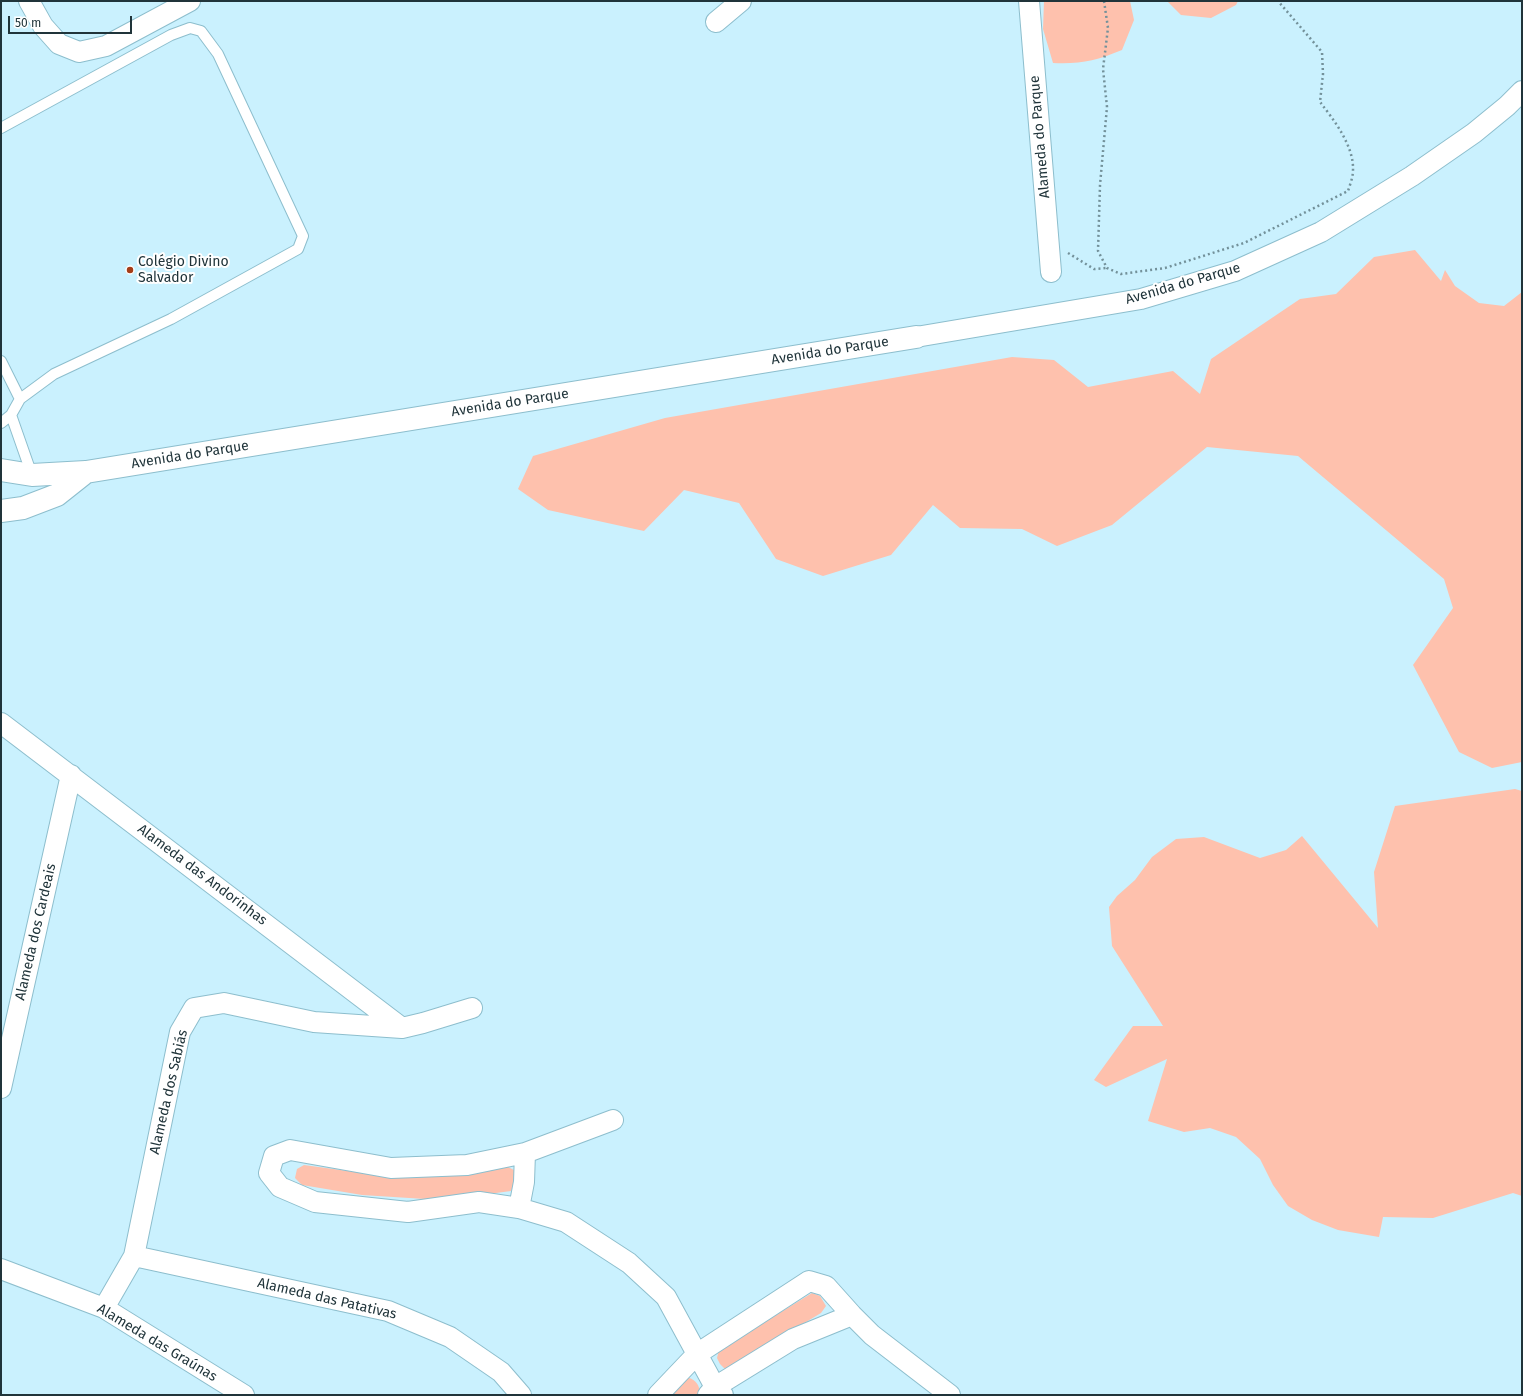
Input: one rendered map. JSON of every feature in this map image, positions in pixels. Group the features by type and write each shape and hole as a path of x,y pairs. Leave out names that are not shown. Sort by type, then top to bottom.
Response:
{"street":[{"path":"29,1 42,26 59,44 79,52 106,46 190,1"},
{"path":"716,22 741,1"},
{"name":"Alameda do Parque","path":"1029,1 1051,272"},
{"name":"Avenida do Parque","path":"1,470 32,475 86,472 1141,299 1235,271 1320,232 1412,176 1474,133 1507,106 1522,91"},
{"name":"Avenida do Parque","path":"1,511 23,508 57,495 86,472"},
{"name":"Alameda das Andorinhas","path":"1,723 402,1028"},
{"name":"Alameda dos Cardeais","path":"1,1088 71,775"},
{"name":"Alameda dos Sabiás","path":"104,1308 134,1256 180,1032 194,1008 224,1002 314,1022 402,1028 472,1008"},
{"path":"613,1120 525,1152 466,1165 391,1168 290,1150 274,1156 269,1173 280,1187 315,1202 408,1212 479,1202 519,1208 566,1222 629,1263 666,1298 716,1392 793,1339 852,1315"},
{"path":"519,1208 524,1182 525,1152"},
{"name":"Alameda das Patativas","path":"134,1256 388,1311 450,1337 501,1372 521,1395"},
{"name":"Alameda das Graúnas","path":"1,1269 104,1308 244,1395"},
{"path":"658,1395 697,1354 809,1281 826,1286 872,1335 950,1395"}],"lane":[{"path":"1,128 171,35 190,28 201,31 218,54 303,236 298,249 171,319 54,374 20,399 11,415 1,423"},
{"path":"1,361 20,399"},
{"path":"11,415 32,475"}],"path":[{"path":"1104,1 1108,28 1103,69 1107,107 1100,185 1098,251 1107,268"},
{"path":"1049,242 1094,270 1107,268 1121,274 1164,268 1244,243 1348,191 1354,170 1351,152 1334,121 1320,102 1323,74 1322,52 1278,1"}],"shaded area":[{"path":"1044,1 1130,1 1134,20 1122,50 1088,61 1053,63 1043,29"},
{"path":"1167,1 1238,1 1236,5 1211,18 1181,15"},
{"path":"1415,250 1441,281 1445,270 1455,286 1479,303 1504,306 1522,292 1522,762 1492,768 1459,752 1413,665 1453,608 1444,579 1298,456 1207,447 1112,525 1057,546 1022,529 960,528 933,505 891,555 823,576 776,559 739,503 684,490 644,531 548,510 518,489 533,456 665,418 1012,357 1054,360 1088,387 1173,371 1200,394 1211,359 1300,299 1336,294 1374,257"},
{"path":"1515,789 1522,791 1522,1196 1513,1193 1433,1218 1383,1217 1379,1237 1338,1230 1312,1220 1288,1206 1273,1185 1260,1159 1236,1137 1210,1128 1184,1132 1148,1121 1167,1059 1106,1087 1094,1080 1133,1026 1163,1026 1112,946 1109,907 1117,896 1135,880 1152,857 1176,839 1204,837 1260,858 1286,850 1302,836 1378,928 1374,872 1395,806"},
{"path":"502,1164 514,1170 516,1180 511,1191 481,1195 425,1199 362,1195 302,1185 295,1178 297,1169 304,1165 348,1171 400,1175"},
{"path":"812,1293 820,1296 826,1306 821,1313 726,1370 720,1364 717,1358 719,1350"},
{"path":"686,1377 695,1381 700,1391 696,1395 670,1395"}],"place":[{"name":"Colégio Divino Salvador","path":"130,270"}]}
